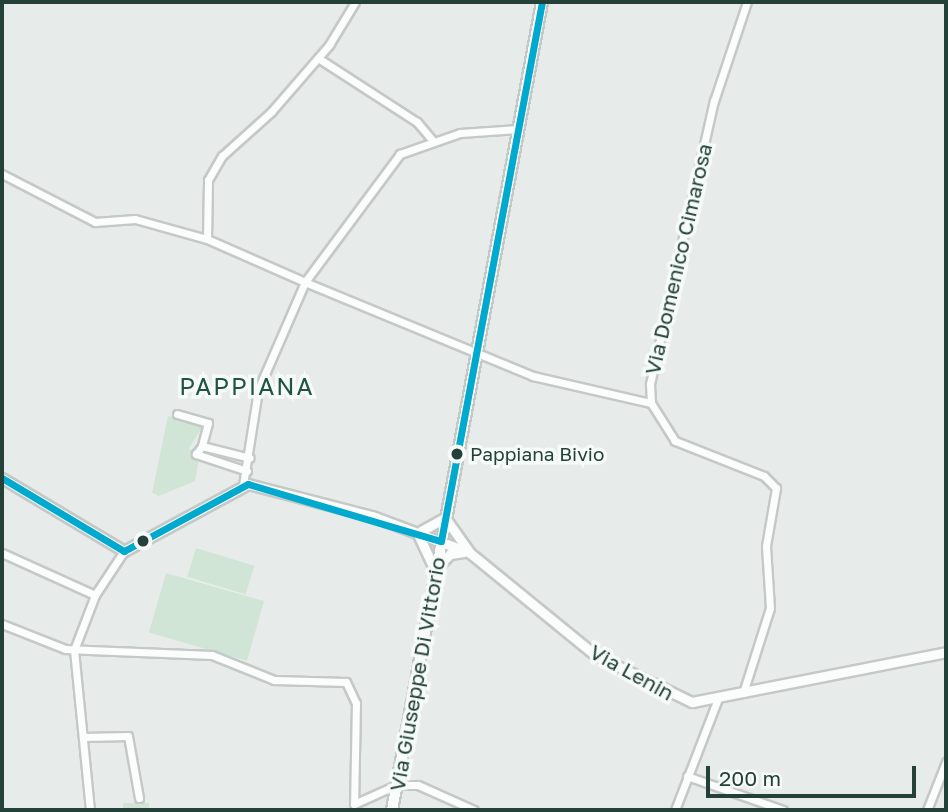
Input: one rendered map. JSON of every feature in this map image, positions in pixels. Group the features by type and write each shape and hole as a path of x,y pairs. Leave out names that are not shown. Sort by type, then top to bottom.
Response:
{"main road":[{"name":"Via Giuseppe Di Vittorio","path":"392,810 542,2"}],"street":[{"path":"206,239 214,166 318,58 355,2"},
{"name":"Via Domenico Cimarosa","path":"743,693 770,608 766,546 775,485 683,448 651,403 666,300 714,101 747,2"},
{"path":"318,58 418,122 432,140"},
{"path":"90,810 74,650 95,595 124,551 243,485 250,458 258,390 305,282 389,165 432,140 518,129"},
{"path":"2,174 95,222 135,219 206,239 476,354 563,385 651,403"},
{"path":"177,414 208,423 200,458 247,471"},
{"path":"202,446 250,458"},
{"path":"2,478 124,551"},
{"name":"Via Lenin","path":"243,485 415,532 470,553 604,661 684,700 717,701 743,693 946,652"},
{"path":"446,517 432,530 415,532 435,570 450,554 470,553"},
{"name":"Via Lenin","path":"446,517 470,553"},
{"path":"2,553 95,595"},
{"path":"2,624 74,650 212,655 274,680 346,682 356,703 354,807 396,785 418,785 474,810"},
{"path":"675,810 717,701"},
{"path":"83,737 128,736 139,798"},
{"path":"927,810 946,762"},
{"path":"687,776 783,810"}],"green space":[{"path":"168,416 204,425 189,448 199,460 195,481 159,496 152,493"},
{"path":"196,548 254,566 246,595 187,577"},
{"path":"166,573 264,601 247,661 149,633"},
{"path":"123,803 149,803 149,810 123,810"}],"transit line":[{"path":"2,478 124,551 248,484 441,541 542,2"}],"place":[{"name":"Pappiana Bivio","path":"457,454"}],"district":[{"name":"PAPPIANA","path":"247,386"}]}
